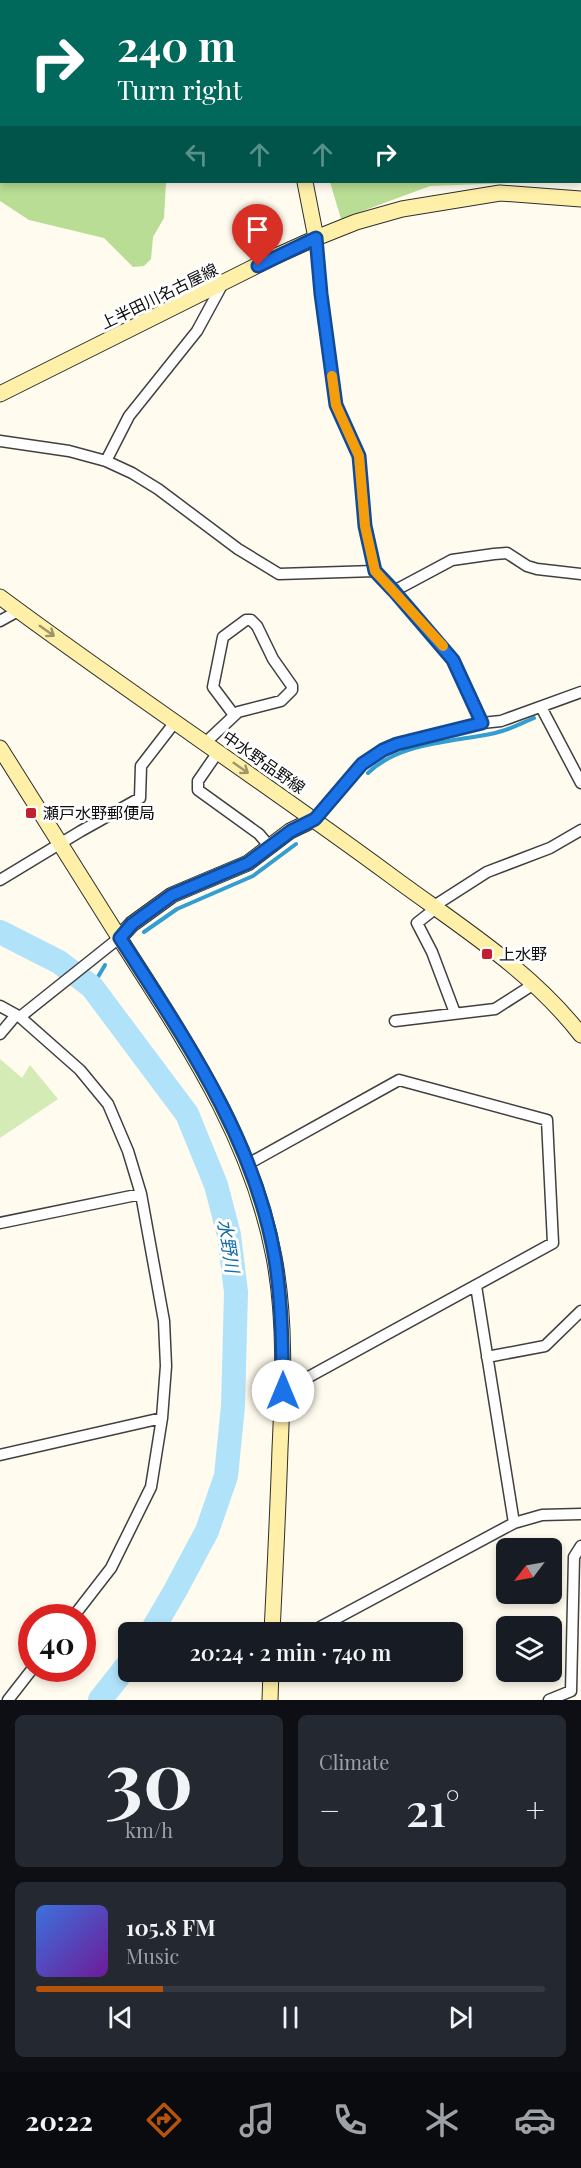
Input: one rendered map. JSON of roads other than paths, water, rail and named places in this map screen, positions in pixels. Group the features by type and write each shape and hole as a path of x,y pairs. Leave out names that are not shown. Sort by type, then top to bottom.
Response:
{"main road":[{"path":"305,183 316,238"},
{"name":"上半田川名古屋線","path":"0,394 316,238 356,222 402,209 500,193 581,199"},
{"name":"中水野品野線","path":"0,597 315,819 434,906 534,984 568,1018 581,1035"},
{"path":"0,747 189,1045 222,1106 248,1164 262,1205 275,1259 282,1325 283,1391 272,1622"},
{"path":"120,938 132,924 172,895 248,863 291,831 315,819"},
{"path":"270,1700 271,1682"}],"street":[{"path":"316,238 336,405 359,456 365,526 375,571 453,660 482,723"},
{"path":"106,461 129,416 197,331 222,285"},
{"path":"0,441 69,451 106,461 132,473 158,489 238,549 279,574 375,571"},
{"path":"394,591 452,560 494,554 507,553 527,566 537,569 581,574"},
{"path":"0,621 18,610"},
{"path":"205,742 234,715 281,701 292,690 292,686 273,659 258,626 251,620 223,637 213,683 216,693 234,715"},
{"path":"315,819 362,764 383,750 397,744 482,723 501,721 581,692"},
{"path":"541,707 581,783"},
{"path":"0,880 140,798 141,766 175,722"},
{"path":"218,752 198,781 198,790 259,834 270,847"},
{"path":"455,1013 432,952 417,922 431,912 434,906 487,872 550,848 581,830"},
{"path":"0,1034 18,1016 31,1009 120,938"},
{"path":"395,1021 495,1008 534,984"},
{"path":"0,1006 18,1016 80,1070 108,1104 128,1151 141,1194 164,1321 166,1366 162,1418 151,1487 111,1568 83,1604"},
{"path":"248,1164 399,1080 547,1120 553,1243 283,1391"},
{"path":"0,1223 141,1194"},
{"path":"476,1286 514,1523"},
{"path":"487,1357 545,1346 581,1311"},
{"path":"0,1455 162,1418"},
{"path":"330,1622 514,1523 542,1515 581,1514"},
{"path":"549,1700 571,1692 574,1557 581,1546"},
{"path":"0,1696 11,1696 22,1682"}],"waterway":[{"path":"368,773 381,763 411,749 500,732 534,718"},
{"path":"144,932 177,909 253,876 296,844"},
{"name":"水野川","path":"0,932 59,962 92,987 187,1114 216,1185 229,1235 236,1292 233,1406 226,1476 207,1531 157,1622"},
{"path":"92,987 105,965"},
{"name":"水野川","path":"100,1700 118,1677"}],"place":[{"name":"瀬戸水野郵便局","path":"31,813"},
{"name":"上水野","path":"487,954"}]}
